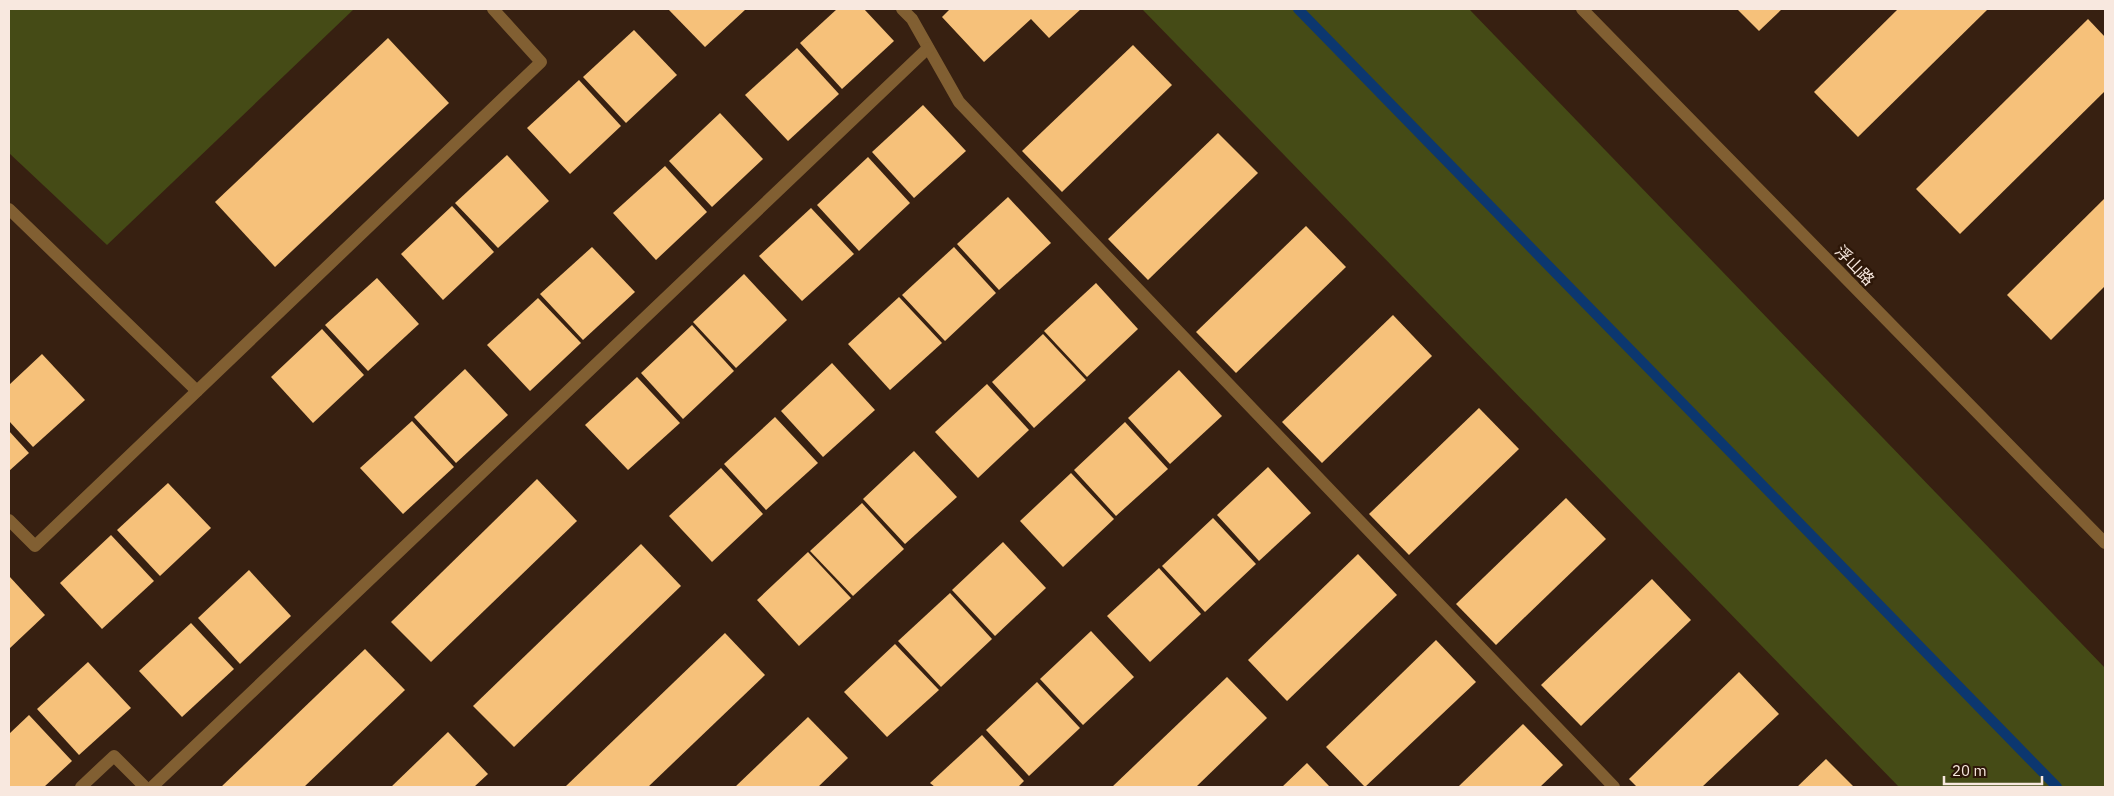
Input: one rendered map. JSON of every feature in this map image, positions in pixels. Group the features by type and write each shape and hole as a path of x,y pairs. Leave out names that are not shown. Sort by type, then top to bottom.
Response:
{"street":[{"path":"9,520 35,546 541,62 493,9"},
{"path":"902,9 912,19 959,102 1614,787"},
{"name":"浮山路","path":"1582,9 2105,544"},
{"path":"152,787 928,48"},
{"path":"9,209 197,391"},
{"path":"81,787 114,756 145,787"}],"green space":[{"path":"9,9 354,9 107,245 9,153"},
{"path":"1142,9 1469,9 2105,668 2105,787 1899,787"}],"building":[{"path":"668,9 746,9 705,47"},
{"path":"837,9 864,9 894,41 842,89 800,43"},
{"path":"950,9 1081,9 1049,38 1031,19 984,62 942,17"},
{"path":"1737,9 1782,9 1759,31"},
{"path":"1898,9 1988,9 1858,137 1814,92"},
{"path":"2088,19 2105,37 2105,91 1960,234 1916,189"},
{"path":"634,30 677,75 626,123 583,77"},
{"path":"388,38 449,103 275,267 215,202"},
{"path":"1133,45 1172,85 1062,192 1022,151"},
{"path":"797,48 839,94 788,141 745,95"},
{"path":"579,80 621,126 570,174 527,128"},
{"path":"923,105 966,151 914,198 872,152"},
{"path":"720,113 763,159 712,207 669,161"},
{"path":"1218,133 1258,173 1148,280 1108,239"},
{"path":"507,155 549,201 498,248 455,203"},
{"path":"868,157 910,203 859,251 817,205"},
{"path":"665,166 707,212 656,260 613,213"},
{"path":"1008,197 1051,243 999,290 957,244"},
{"path":"2105,198 2105,286 2051,340 2007,295"},
{"path":"452,206 494,252 443,300 401,254"},
{"path":"811,208 854,254 802,301 759,256"},
{"path":"1306,226 1346,267 1236,373 1196,332"},
{"path":"592,247 635,292 583,340 540,294"},
{"path":"954,247 996,293 945,341 902,295"},
{"path":"744,274 787,320 736,368 693,322"},
{"path":"377,278 419,324 368,371 325,325"},
{"path":"1096,283 1138,329 1087,377 1044,331"},
{"path":"899,297 942,343 890,390 848,344"},
{"path":"538,298 581,343 530,391 487,345"},
{"path":"1393,315 1432,356 1322,463 1282,422"},
{"path":"692,325 734,371 683,419 641,373"},
{"path":"322,329 364,375 313,423 271,377"},
{"path":"1043,334 1086,380 1034,428 992,382"},
{"path":"42,354 85,400 33,447 9,421 9,385"},
{"path":"832,363 875,410 823,457 781,411"},
{"path":"465,369 508,415 456,463 414,417"},
{"path":"1179,370 1222,416 1170,464 1128,418"},
{"path":"637,377 680,423 628,470 585,425"},
{"path":"987,384 1029,430 978,478 935,432"},
{"path":"1479,408 1519,449 1409,555 1369,514"},
{"path":"775,417 818,463 766,510 724,464"},
{"path":"412,421 454,467 403,514 360,468"},
{"path":"1125,422 1168,469 1116,516 1074,470"},
{"path":"9,431 29,453 9,471"},
{"path":"914,451 957,497 905,544 863,499"},
{"path":"1268,467 1311,513 1259,561 1217,515"},
{"path":"721,468 763,514 712,562 669,516"},
{"path":"1071,473 1114,519 1063,567 1020,521"},
{"path":"537,479 577,521 431,662 391,622"},
{"path":"168,483 211,528 160,576 117,530"},
{"path":"1566,498 1606,539 1496,645 1456,604"},
{"path":"862,503 904,549 853,596 810,551"},
{"path":"1213,518 1256,564 1205,612 1162,566"},
{"path":"111,535 154,581 102,629 60,583"},
{"path":"1003,542 1046,588 995,636 952,590"},
{"path":"641,544 681,586 514,747 473,706"},
{"path":"808,552 851,598 799,646 757,600"},
{"path":"1358,554 1397,595 1287,701 1248,660"},
{"path":"1159,568 1201,614 1150,662 1107,616"},
{"path":"249,570 291,616 240,664 198,618"},
{"path":"9,576 45,615 9,649"},
{"path":"1652,579 1691,620 1581,726 1541,685"},
{"path":"950,593 992,639 941,687 898,641"},
{"path":"191,623 234,669 182,717 139,671"},
{"path":"1091,631 1134,677 1083,725 1040,679"},
{"path":"725,633 765,675 648,787 565,787"},
{"path":"1436,640 1476,682 1365,787 1326,747"},
{"path":"895,644 939,690 887,737 844,692"},
{"path":"365,649 405,690 304,787 221,787"},
{"path":"88,662 131,708 79,755 37,709"},
{"path":"1739,672 1779,714 1702,787 1637,787 1629,779"},
{"path":"1227,677 1267,718 1196,787 1112,787"},
{"path":"1037,682 1080,728 1029,776 986,730"},
{"path":"29,715 72,761 44,787 9,787 9,734"},
{"path":"808,717 848,758 818,787 735,787"},
{"path":"1523,724 1563,765 1540,787 1458,787"},
{"path":"448,732 488,774 474,787 391,787"},
{"path":"982,735 1024,781 1018,787 935,787 930,783"},
{"path":"1826,759 1854,787 1797,787"},
{"path":"1307,763 1330,787 1282,787"}],"waterway":[{"path":"1298,9 2057,787"}]}
